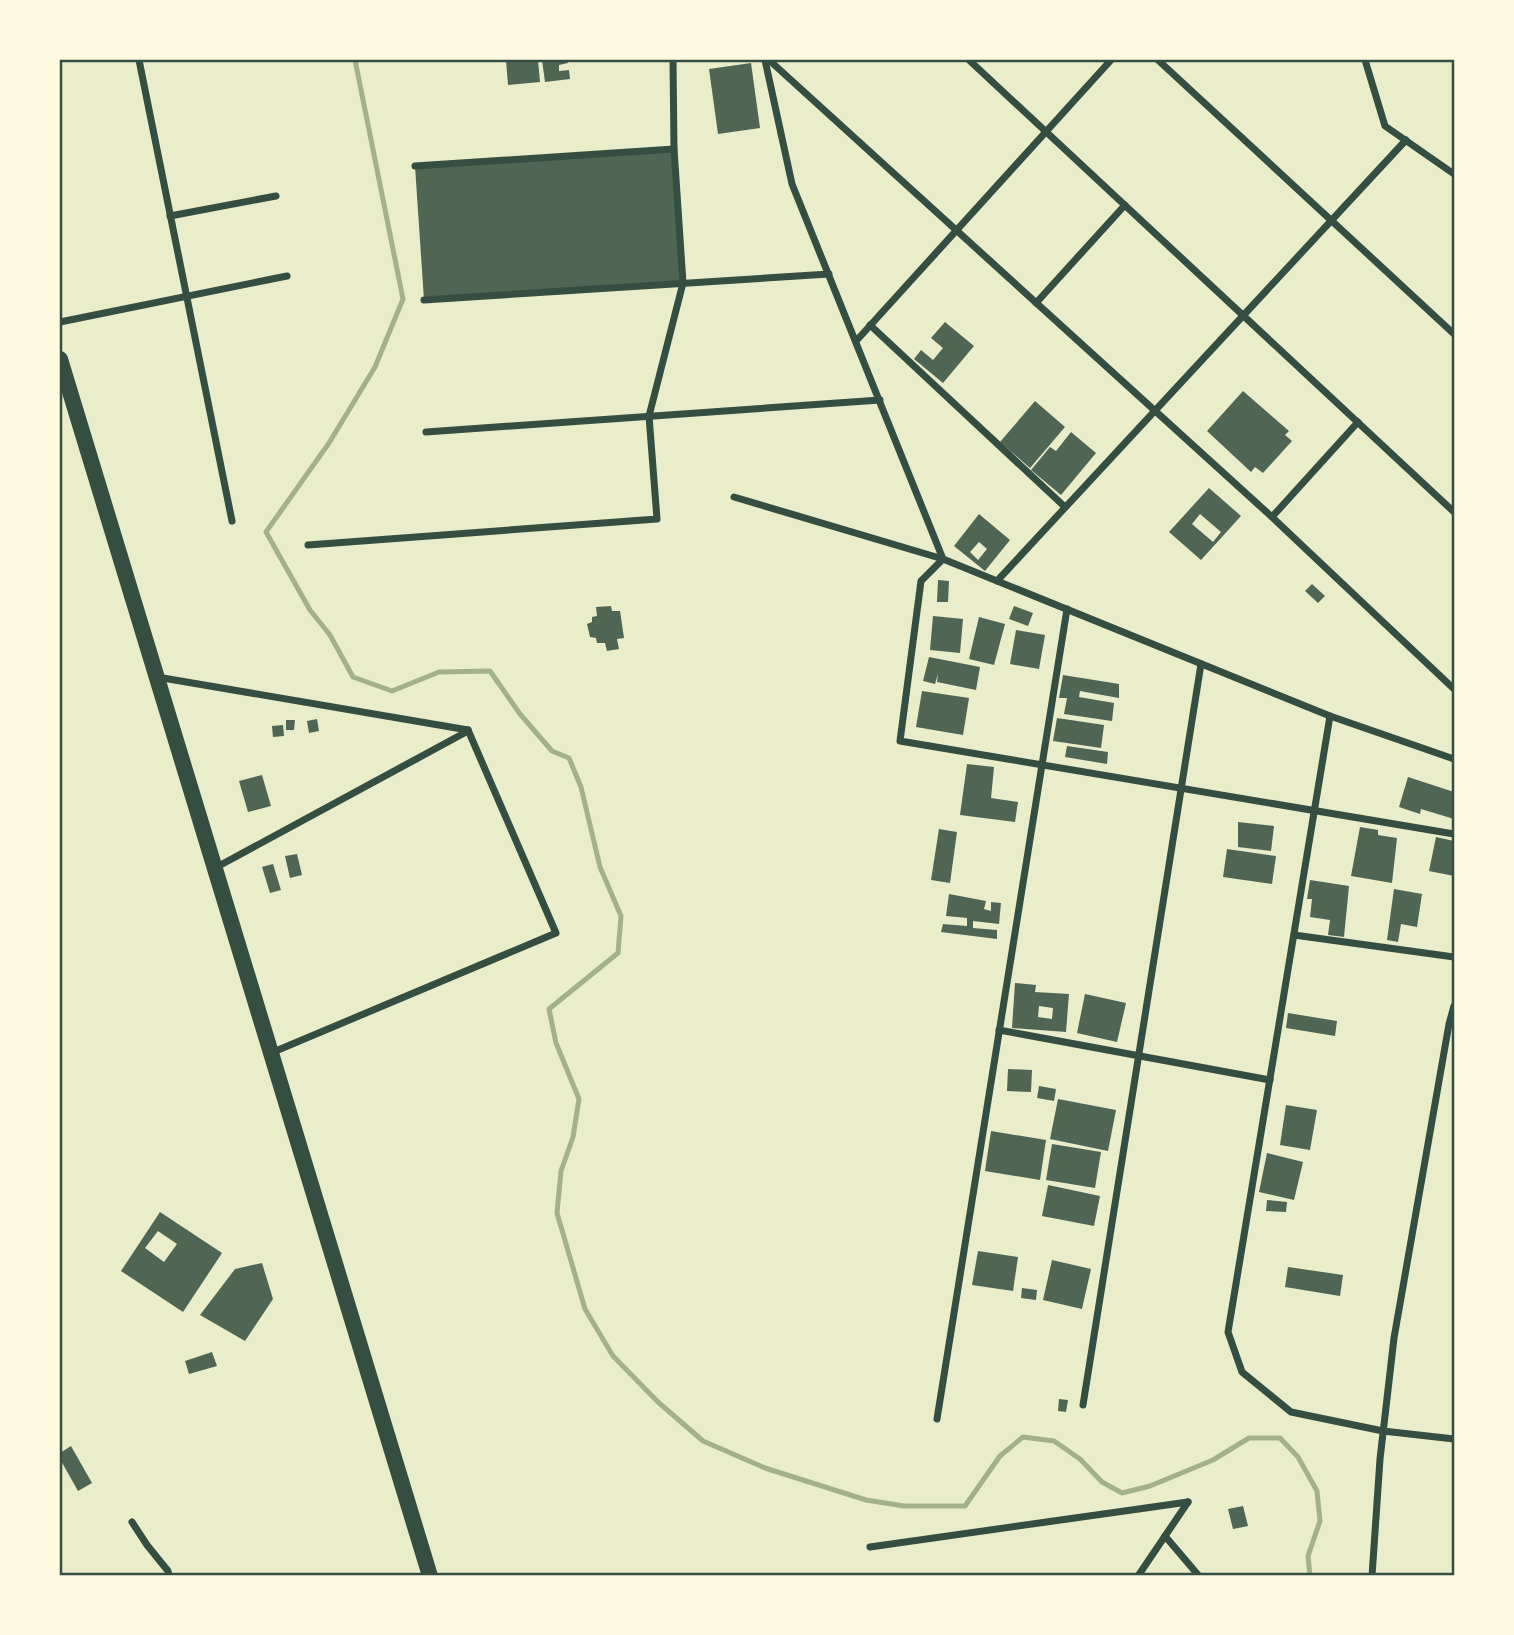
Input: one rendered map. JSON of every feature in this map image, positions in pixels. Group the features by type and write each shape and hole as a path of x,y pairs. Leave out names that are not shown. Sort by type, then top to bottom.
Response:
{"main road":[{"path":"60,359 430,1576"}],"street":[{"path":"138,60 232,521"},
{"path":"308,545 657,519 649,416 683,284 674,149 673,60"},
{"path":"767,60 1272,517 1454,689"},
{"path":"767,60 792,184 943,559"},
{"path":"969,60 1454,512"},
{"path":"857,340 1111,60"},
{"path":"1158,60 1454,334"},
{"path":"1365,60 1385,126 1454,174"},
{"path":"997,581 1406,140"},
{"path":"415,166 674,149"},
{"path":"170,216 276,196"},
{"path":"1036,303 1125,205"},
{"path":"424,300 829,274"},
{"path":"60,322 287,276"},
{"path":"870,326 1065,507"},
{"path":"426,432 880,400"},
{"path":"1272,517 1358,422"},
{"path":"734,498 943,559 1330,716 1454,758"},
{"path":"943,559 921,580 900,741 1454,834"},
{"path":"937,1419 1068,609"},
{"path":"1083,1405 1200,664"},
{"path":"156,677 468,730"},
{"path":"1330,716 1228,1332 1242,1372 1291,1412 1383,1431 1454,1439"},
{"path":"215,868 468,730"},
{"path":"271,1053 556,933 468,730"},
{"path":"1294,936 1454,957"},
{"path":"1372,1576 1383,1431 1394,1338 1454,1006"},
{"path":"999,1030 1270,1080"},
{"path":"870,1547 1188,1502 1138,1576"},
{"path":"132,1522 169,1576"},
{"path":"1165,1536 1199,1576"}],"building":[{"path":"506,60 538,60 540,82 508,85"},
{"path":"542,60 567,60 568,63 559,65 559,71 569,70 570,79 545,82"},
{"path":"751,63 760,128 718,134 709,69"},
{"path":"674,149 683,283 424,300 415,166"},
{"path":"945,322 974,346 943,383 914,359 921,350 933,360 943,348 931,338"},
{"path":"1243,391 1289,431 1285,435 1292,441 1263,473 1255,467 1251,472 1207,431"},
{"path":"1035,401 1065,427 1030,468 1000,442"},
{"path":"1071,432 1096,453 1061,495 1031,470 1050,447 1056,451"},
{"path":"1209,488 1241,516 1201,560 1169,532","holes":["1200,514 1221,532 1213,542 1192,524"]},
{"path":"979,514 1010,540 985,571 954,546","holes":["979,542 987,549 978,560 970,552"]},
{"path":"938,580 949,581 948,602 937,602"},
{"path":"1312,584 1325,596 1318,603 1305,591"},
{"path":"611,606 612,611 620,611 624,638 617,639 619,649 607,651 605,643 597,643 596,638 590,637 587,624 592,622 592,617 597,616 596,607"},
{"path":"1014,606 1033,613 1028,626 1009,619"},
{"path":"933,616 963,619 960,653 930,650"},
{"path":"979,617 1005,624 994,665 969,659"},
{"path":"1016,630 1045,635 1039,669 1010,664"},
{"path":"929,657 980,667 976,690 937,682 938,674 935,684 923,681"},
{"path":"1063,675 1119,684 1119,698 1080,691 1079,697 1114,703 1112,721 1064,714 1067,698 1059,698"},
{"path":"922,691 969,698 963,735 916,727"},
{"path":"1057,718 1104,725 1101,748 1053,741"},
{"path":"317,719 319,731 309,733 307,721"},
{"path":"286,720 295,720 294,730 286,730"},
{"path":"283,725 284,736 273,737 272,726"},
{"path":"1067,746 1108,752 1107,764 1065,757"},
{"path":"967,764 994,767 991,798 1018,802 1015,822 960,815"},
{"path":"262,775 271,806 248,812 239,781"},
{"path":"1408,777 1454,792 1454,819 1421,809 1420,814 1399,807"},
{"path":"1238,822 1274,826 1271,851 1238,847"},
{"path":"1360,827 1378,830 1378,835 1397,838 1392,883 1351,876"},
{"path":"939,829 957,832 950,883 931,880"},
{"path":"1436,837 1454,841 1454,876 1429,871"},
{"path":"1227,849 1276,856 1272,884 1223,877"},
{"path":"297,854 302,875 290,878 285,856"},
{"path":"273,864 281,890 270,893 262,867"},
{"path":"1310,880 1349,886 1344,937 1328,935 1330,920 1310,917 1312,899 1307,899"},
{"path":"1394,889 1422,894 1417,927 1401,924 1398,942 1387,940"},
{"path":"949,894 986,901 984,909 991,911 991,902 1001,903 999,924 973,921 973,928 997,930 997,939 941,932 943,924 967,926 967,918 946,916"},
{"path":"1015,983 1036,985 1035,992 1069,994 1066,1032 1012,1028","holes":["1039,1006 1053,1008 1052,1019 1038,1017"]},
{"path":"1085,994 1126,1003 1117,1042 1077,1033"},
{"path":"1288,1013 1337,1021 1335,1036 1286,1028"},
{"path":"1008,1069 1032,1070 1031,1092 1007,1091"},
{"path":"1039,1086 1056,1089 1054,1101 1037,1098"},
{"path":"1058,1099 1116,1110 1108,1151 1050,1139"},
{"path":"1286,1105 1317,1110 1310,1150 1280,1145"},
{"path":"991,1131 1046,1140 1040,1180 985,1171"},
{"path":"1052,1144 1101,1152 1095,1188 1046,1180"},
{"path":"1267,1153 1303,1162 1294,1200 1259,1192"},
{"path":"1048,1185 1100,1196 1094,1226 1042,1216"},
{"path":"1267,1200 1287,1202 1286,1212 1266,1211"},
{"path":"160,1212 222,1253 183,1312 121,1271","holes":["158,1231 177,1244 164,1262 145,1248"]},
{"path":"978,1251 1018,1257 1013,1291 972,1285"},
{"path":"1052,1260 1091,1269 1082,1309 1043,1300"},
{"path":"262,1263 273,1299 245,1341 200,1315 235,1269"},
{"path":"1288,1267 1343,1275 1340,1296 1285,1287"},
{"path":"1022,1288 1037,1290 1036,1300 1021,1298"},
{"path":"212,1352 217,1366 189,1374 185,1361"},
{"path":"1059,1399 1068,1400 1066,1412 1058,1411"},
{"path":"71,1446 92,1483 78,1491 60,1459 60,1453"},
{"path":"1243,1506 1248,1526 1233,1529 1228,1509"}],"waterway":[{"path":"355,60 403,299 375,367 329,443 266,532 310,610 330,635 353,677 392,691 439,672 490,671 520,714 552,751 569,758 581,787 600,867 621,916 618,953 549,1009 556,1043 579,1099 573,1137 561,1171 557,1213 585,1309 613,1356 658,1402 703,1441 765,1468 866,1500 904,1506 965,1506 1000,1456 1023,1437 1054,1441 1080,1459 1102,1482 1122,1493 1150,1486 1213,1460 1249,1438 1280,1438 1298,1457 1317,1491 1320,1521 1308,1556 1310,1576"}]}
